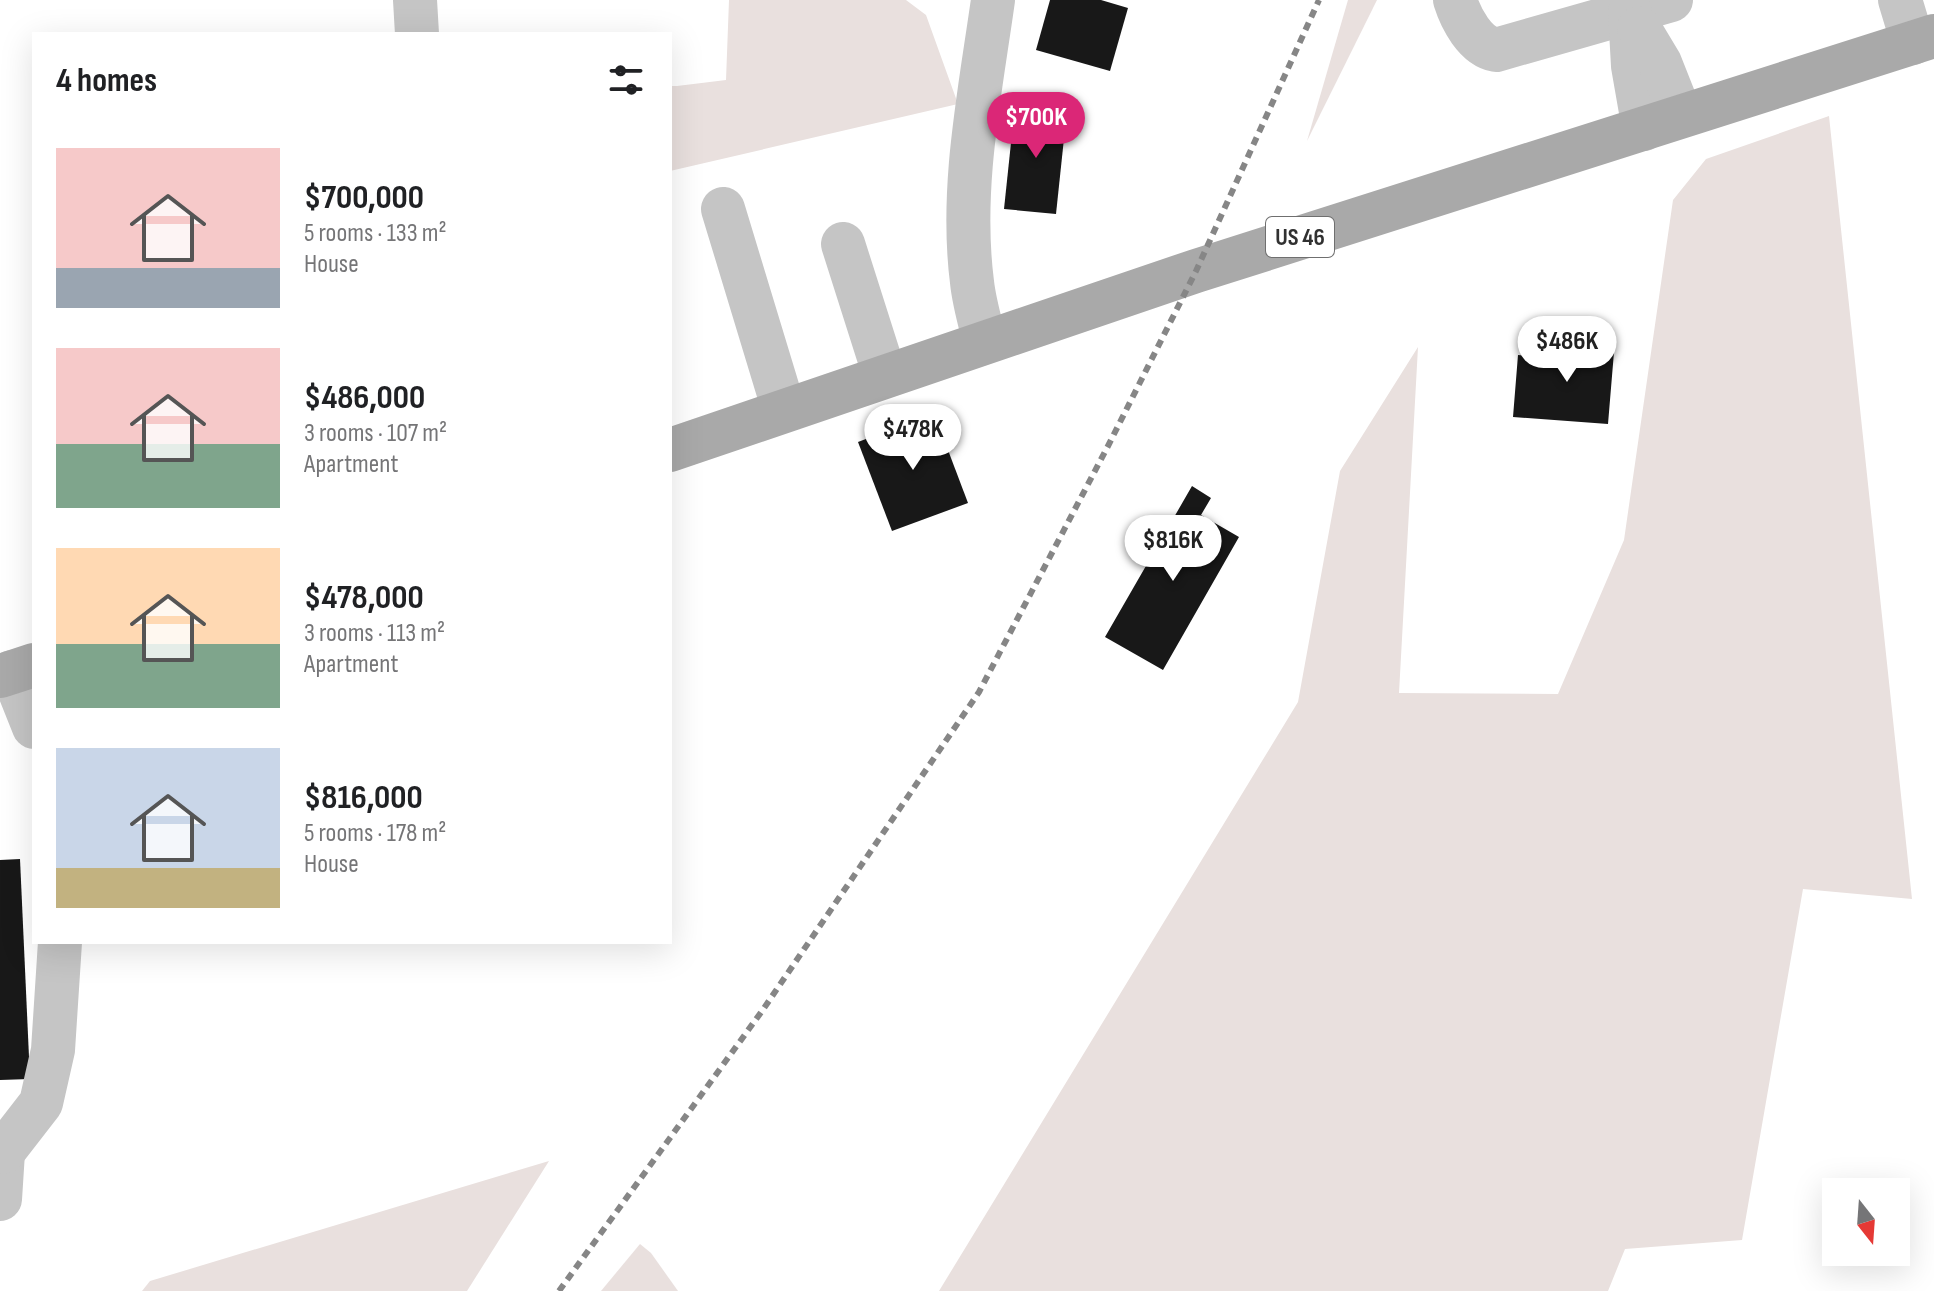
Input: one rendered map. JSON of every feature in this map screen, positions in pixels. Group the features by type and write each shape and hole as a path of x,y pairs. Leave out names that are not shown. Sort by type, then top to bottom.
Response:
{"main road":[{"name":"US 46","path":"672,449 1196,271 1923,39"}],"street":[{"path":"415,0 417,32"},
{"path":"985,342 972,284 969,186 993,0"},
{"path":"1455,0 1480,44 1496,50 1671,0"},
{"path":"1900,0 1923,39"},
{"path":"1630,12 1633,66 1662,122"},
{"path":"723,209 784,410"},
{"path":"843,244 885,376"},
{"path":"15,671 32,721"},
{"path":"0,1199 2,1152 41,1103 53,1050 60,944"}],"shaded area":[{"path":"729,0 906,0 926,15 958,104 672,171 672,86 726,80"},
{"path":"1348,0 1377,0 1307,141"},
{"path":"1829,116 1912,899 1803,889 1742,1240 1625,1249 1608,1291 939,1291 1298,702 1340,471 1418,347 1399,693 1558,694 1624,540 1673,200 1706,159"},
{"path":"549,1161 467,1291 142,1291 150,1281"},
{"path":"640,1244 651,1253 678,1291 601,1291"}],"building":[{"path":"1050,0 1101,0 1128,8 1110,71 1036,50"},
{"path":"1015,105 1067,110 1056,214 1004,209"},
{"path":"1569,336 1615,340 1608,424 1513,417 1518,355 1567,359"},
{"path":"934,413 968,503 892,531 858,442"},
{"path":"1192,486 1211,498 1201,515 1239,537 1163,670 1105,637"},
{"path":"20,859 30,1079 0,1080 0,860"}],"railway":[{"path":"559,1291 762,1011 979,692 1196,271 1319,0"}]}
